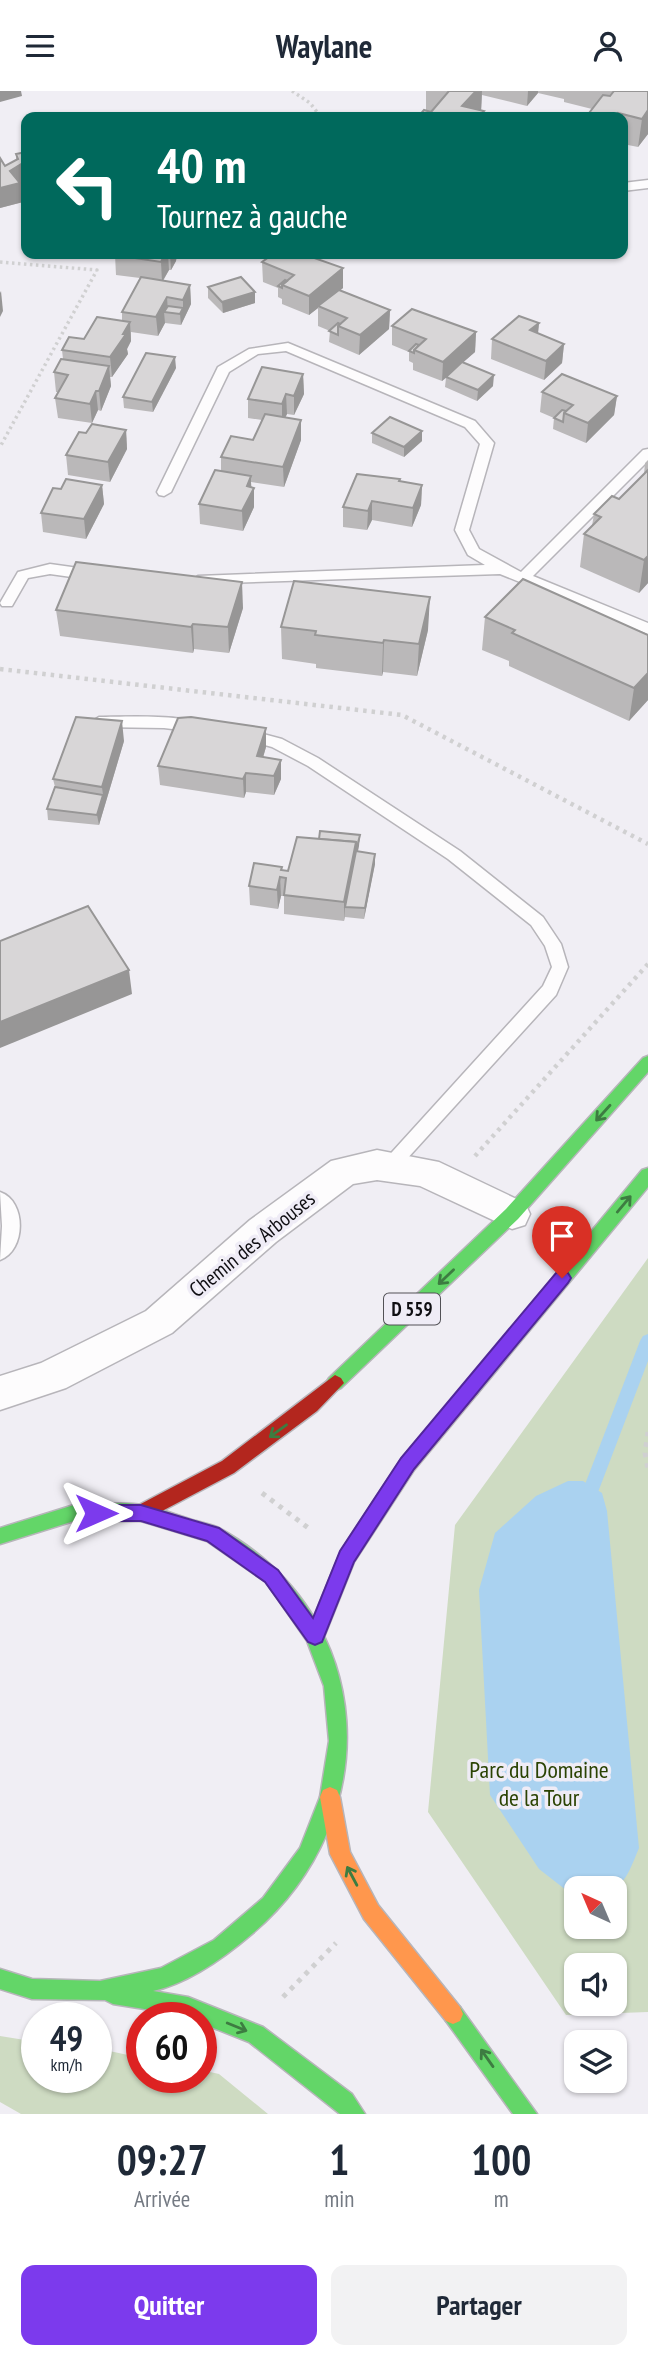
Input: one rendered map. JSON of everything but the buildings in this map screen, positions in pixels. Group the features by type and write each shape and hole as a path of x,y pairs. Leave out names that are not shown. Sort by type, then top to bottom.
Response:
{"main road":[{"name":"D 559","path":"141,1513 228,1467 311,1406 512,1215 648,1062"},
{"path":"315,1636 347,1557 408,1464 648,1175"},
{"path":"0,1536 74,1513 141,1513 212,1534 272,1576 315,1636 333,1686 339,1741 330,1797 307,1855 270,1905 221,1947 164,1978 100,1991"},
{"path":"330,1797 340,1854 371,1912 474,2039 526,2114"},
{"path":"0,1979 32,1989 100,1991 188,2007 256,2034 344,2102 354,2114"}],"street":[{"name":"Chemin des Arbouses","path":"0,1393 52,1376 159,1322 263,1230 344,1171 377,1164 426,1172 512,1215"}],"lane":[{"path":"628,186 648,184"},
{"path":"164,492 223,370 238,356 260,347 288,347 470,424 487,443 462,530 473,552 502,569 525,576 648,629"},
{"path":"525,576 648,453"},
{"path":"8,603 23,575 50,569 113,577"},
{"path":"178,581 502,569"},
{"path":"98,722 163,723 254,735 277,743 313,762 454,855 537,921 553,944 560,967 550,990 389,1167"},
{"path":"0,1199 12,1220 10,1240 0,1252"}],"path":[{"path":"292,91 310,103 317,112"},
{"path":"0,262 97,270 0,447"},
{"path":"0,669 402,715 648,844"},
{"path":"450,1184 648,964"},
{"path":"648,1432 645,1453 648,1469"},
{"path":"228,1467 347,1557"},
{"path":"284,1995 345,1934"}],"green space":[{"name":"Parc du Domaine de la Tour","path":"648,1258 648,2012 627,2013 627,1953 564,1953 564,2012 428,1812 455,1525"},
{"path":"0,2036 21,2039 21,2093 112,2093 112,2051 126,2055 126,2093 217,2093 217,2074 268,2114 21,2114 0,2102"}],"water":[{"path":"568,1481 583,1481 602,1493 607,1511 639,1848 626,1876 564,1876 564,1888 539,1869 490,1795 479,1590 495,1533 536,1496"}],"waterway":[{"path":"592,1487 648,1341"}],"traffic: fast":[{"path":"335,1383 512,1214 648,1062"},
{"path":"471,1389 648,1175"},
{"path":"0,1536 74,1513 141,1513 212,1534 272,1576 315,1636 333,1686 339,1741 330,1797 307,1855 270,1905 221,1947 164,1978 100,1991 32,1989 0,1979"},
{"path":"113,1994 188,2007 256,2034 344,2102 354,2114"},
{"path":"453,2014 526,2114"}],"traffic: slow":[{"path":"330,1797 340,1854 371,1912 453,2014"}],"traffic: jam":[{"path":"141,1513 228,1467 311,1406 335,1383"},
{"path":"315,1636 347,1557 408,1464 471,1389"}],"route":[{"path":"96,1513 141,1513 212,1534 272,1576 315,1636 347,1557 408,1464 562,1278"}]}
